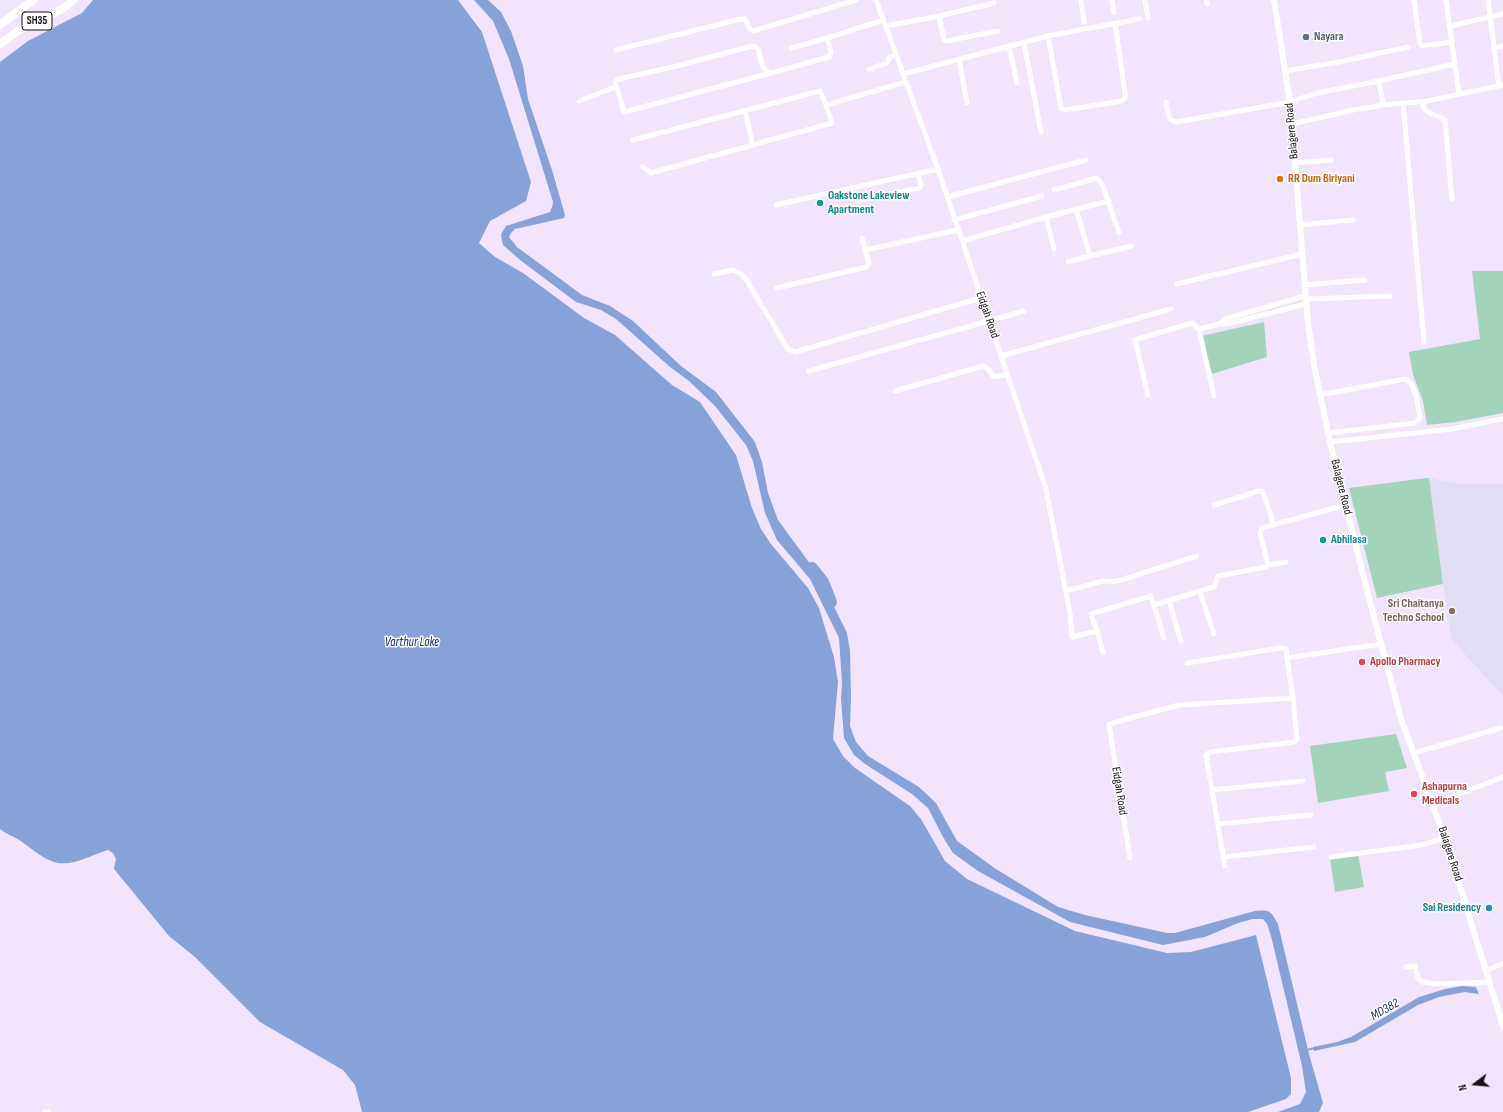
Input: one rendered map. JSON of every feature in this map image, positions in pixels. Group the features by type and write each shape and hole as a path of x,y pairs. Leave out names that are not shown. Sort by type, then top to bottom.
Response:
{"main road":[{"name":"SH35","path":"0,25 33,0"},
{"name":"SH35","path":"0,44 24,27 62,9 74,0"}],"street":[{"path":"616,50 741,19 745,19 750,29 753,31 856,0"},
{"name":"Eidgah Road","path":"876,0 938,169 1046,489 1070,612 1072,637 1097,631"},
{"path":"1081,0 1084,22"},
{"path":"1112,0 1114,13"},
{"path":"1145,0 1148,18"},
{"name":"Balagere Road","path":"1274,0 1290,102 1308,323 1320,395 1330,442 1401,719 1445,838 1503,1026"},
{"path":"1414,0 1420,44 1422,46 1452,42"},
{"path":"1446,0 1459,94"},
{"path":"1292,124 1353,110 1422,102 1501,85 1494,48 1488,0"},
{"path":"792,48 885,23 938,16 994,3"},
{"path":"1450,26 1503,14"},
{"path":"938,16 944,39 946,41 998,31"},
{"path":"903,74 1048,36 1139,19"},
{"path":"1048,36 1061,108 1065,110 1122,102 1125,98 1115,23"},
{"path":"771,73 764,69 758,49 752,46 677,66 619,79 615,82 624,112 771,73 829,57 831,52 827,38"},
{"path":"1024,43 1041,132"},
{"path":"1494,48 1503,46"},
{"path":"1009,47 1017,83"},
{"path":"1286,71 1344,61 1408,47"},
{"path":"869,69 887,63 889,58 896,55"},
{"path":"959,59 967,103"},
{"path":"1166,102 1168,114 1171,120 1177,122 1290,102 1317,93 1455,64"},
{"path":"1379,81 1383,106"},
{"path":"826,105 906,82"},
{"path":"579,101 616,87"},
{"path":"633,140 820,91 832,123 652,173 643,167"},
{"path":"1422,102 1423,108 1428,112 1440,116 1446,120 1452,199"},
{"path":"1403,103 1424,342"},
{"path":"745,111 753,145"},
{"path":"947,197 1086,160"},
{"path":"1295,163 1331,160"},
{"path":"776,205 938,169"},
{"path":"858,201 919,188 921,186 918,173"},
{"path":"1054,190 1097,178 1103,186 1119,233"},
{"path":"954,220 1042,196"},
{"path":"962,241 1109,201"},
{"path":"1076,209 1090,256"},
{"path":"1046,217 1054,248"},
{"path":"1299,225 1353,220"},
{"path":"866,250 958,230"},
{"path":"777,288 866,267 869,264 862,238"},
{"path":"1068,262 1132,246"},
{"path":"1177,284 1302,254"},
{"path":"714,274 733,270 741,274 750,284 788,349 795,352 981,298"},
{"path":"1304,285 1365,280"},
{"path":"1199,329 1220,324 1225,320 1306,300 1390,296"},
{"path":"1001,356 1170,309"},
{"path":"809,371 1024,311"},
{"path":"1148,395 1135,340 1192,323 1199,329 1214,396"},
{"path":"895,391 983,366 987,367 994,376 997,377 1007,374"},
{"path":"1320,395 1405,379 1411,383 1414,390 1420,418 1415,423 1328,433"},
{"path":"1330,442 1452,429 1503,419"},
{"path":"1214,505 1259,491 1263,492 1274,525"},
{"path":"1268,565 1260,533 1262,528 1345,505"},
{"path":"1066,591 1103,581 1112,582 1120,580 1197,556"},
{"path":"1154,605 1200,592 1214,586 1218,576 1286,562"},
{"path":"1200,592 1214,634"},
{"path":"1103,653 1091,614 1151,596 1164,638"},
{"path":"1169,601 1181,641"},
{"path":"1288,658 1381,644"},
{"path":"1187,663 1284,648 1286,649 1288,658 1297,739 1294,742 1286,744 1208,753 1206,758 1225,866"},
{"name":"Eidgah Road","path":"1130,858 1109,724 1179,705 1293,698"},
{"path":"1414,753 1501,728"},
{"path":"1433,804 1503,777"},
{"path":"1212,790 1303,782"},
{"path":"1218,824 1311,815"},
{"path":"1331,857 1422,845 1445,838"},
{"path":"1224,857 1314,848"},
{"path":"1486,971 1503,964"},
{"path":"1406,967 1415,966 1418,978 1422,982 1437,984 1490,982"}],"shaded area":[{"path":"1429,478 1460,484 1503,484 1503,696 1451,639"}],"green space":[{"path":"1472,271 1503,271 1503,413 1455,422 1427,425 1423,401 1413,375 1409,352 1480,339"},
{"path":"1264,322 1267,357 1212,374 1201,336"},
{"path":"1429,478 1443,584 1377,598 1349,488"},
{"path":"1396,734 1407,768 1385,772 1389,791 1318,803 1310,746"},
{"path":"1358,854 1364,887 1335,892 1330,859"}],"water":[{"name":"Varthur Lake","path":"93,0 458,0 482,32 531,182 526,201 490,221 479,243 495,257 523,273 584,318 615,335 672,385 700,402 736,455 752,508 761,529 771,544 808,588 819,608 834,657 838,682 833,739 843,756 855,768 910,806 921,819 945,861 967,879 1075,931 1167,953 1191,952 1256,935 1291,1078 1291,1094 1286,1099 1248,1112 362,1112 355,1085 343,1070 260,1022 195,957 169,936 114,869 116,859 113,853 108,850 74,862 55,862 48,860 0,829 0,62 28,41 82,13"},
{"path":"474,0 488,0 501,12 511,31 523,66 528,99 552,170 565,215 564,218 515,229 509,237 517,247 582,295 610,306 633,321 681,366 716,392 755,442 762,462 768,493 778,520 819,576 847,633 850,651 850,726 856,742 868,756 919,787 936,803 957,841 996,869 1058,907 1085,915 1167,933 1175,933 1255,911 1267,911 1271,913 1278,924 1309,1054 1323,1103 1319,1112 1278,1112 1300,1104 1306,1092 1302,1066 1271,936 1267,924 1263,919 1253,919 1238,923 1205,937 1163,945 1070,922 978,871 953,853 928,808 912,794 865,764 854,755 844,738 839,638 810,579 777,540 765,513 753,461 746,445 715,406 689,381 670,367 616,319 601,310 576,302 520,260 503,245 501,234 506,226 550,212 553,202 509,59 493,21"},
{"path":"1462,986 1476,987 1479,994 1465,992 1439,997 1418,1005 1355,1042 1314,1051 1313,1047 1337,1042 1351,1037 1419,997 1445,989"}],"waterway":[{"path":"812,568 823,582 831,602"},
{"name":"MD382","path":"1306,1050 1315,1048"}],"place":[{"name":"Nayara","path":"1306,37"},
{"name":"RR Dum Biriyani","path":"1280,179"},
{"name":"Oakstone Lakeview Apartment","path":"820,203"},
{"name":"Abhilasa","path":"1323,540"},
{"name":"Sri Chaitanya Techno School","path":"1452,611"},
{"name":"Apollo Pharmacy","path":"1362,662"},
{"name":"Ashapurna Medicals","path":"1414,794"},
{"name":"Sai Residency","path":"1489,908"}]}
